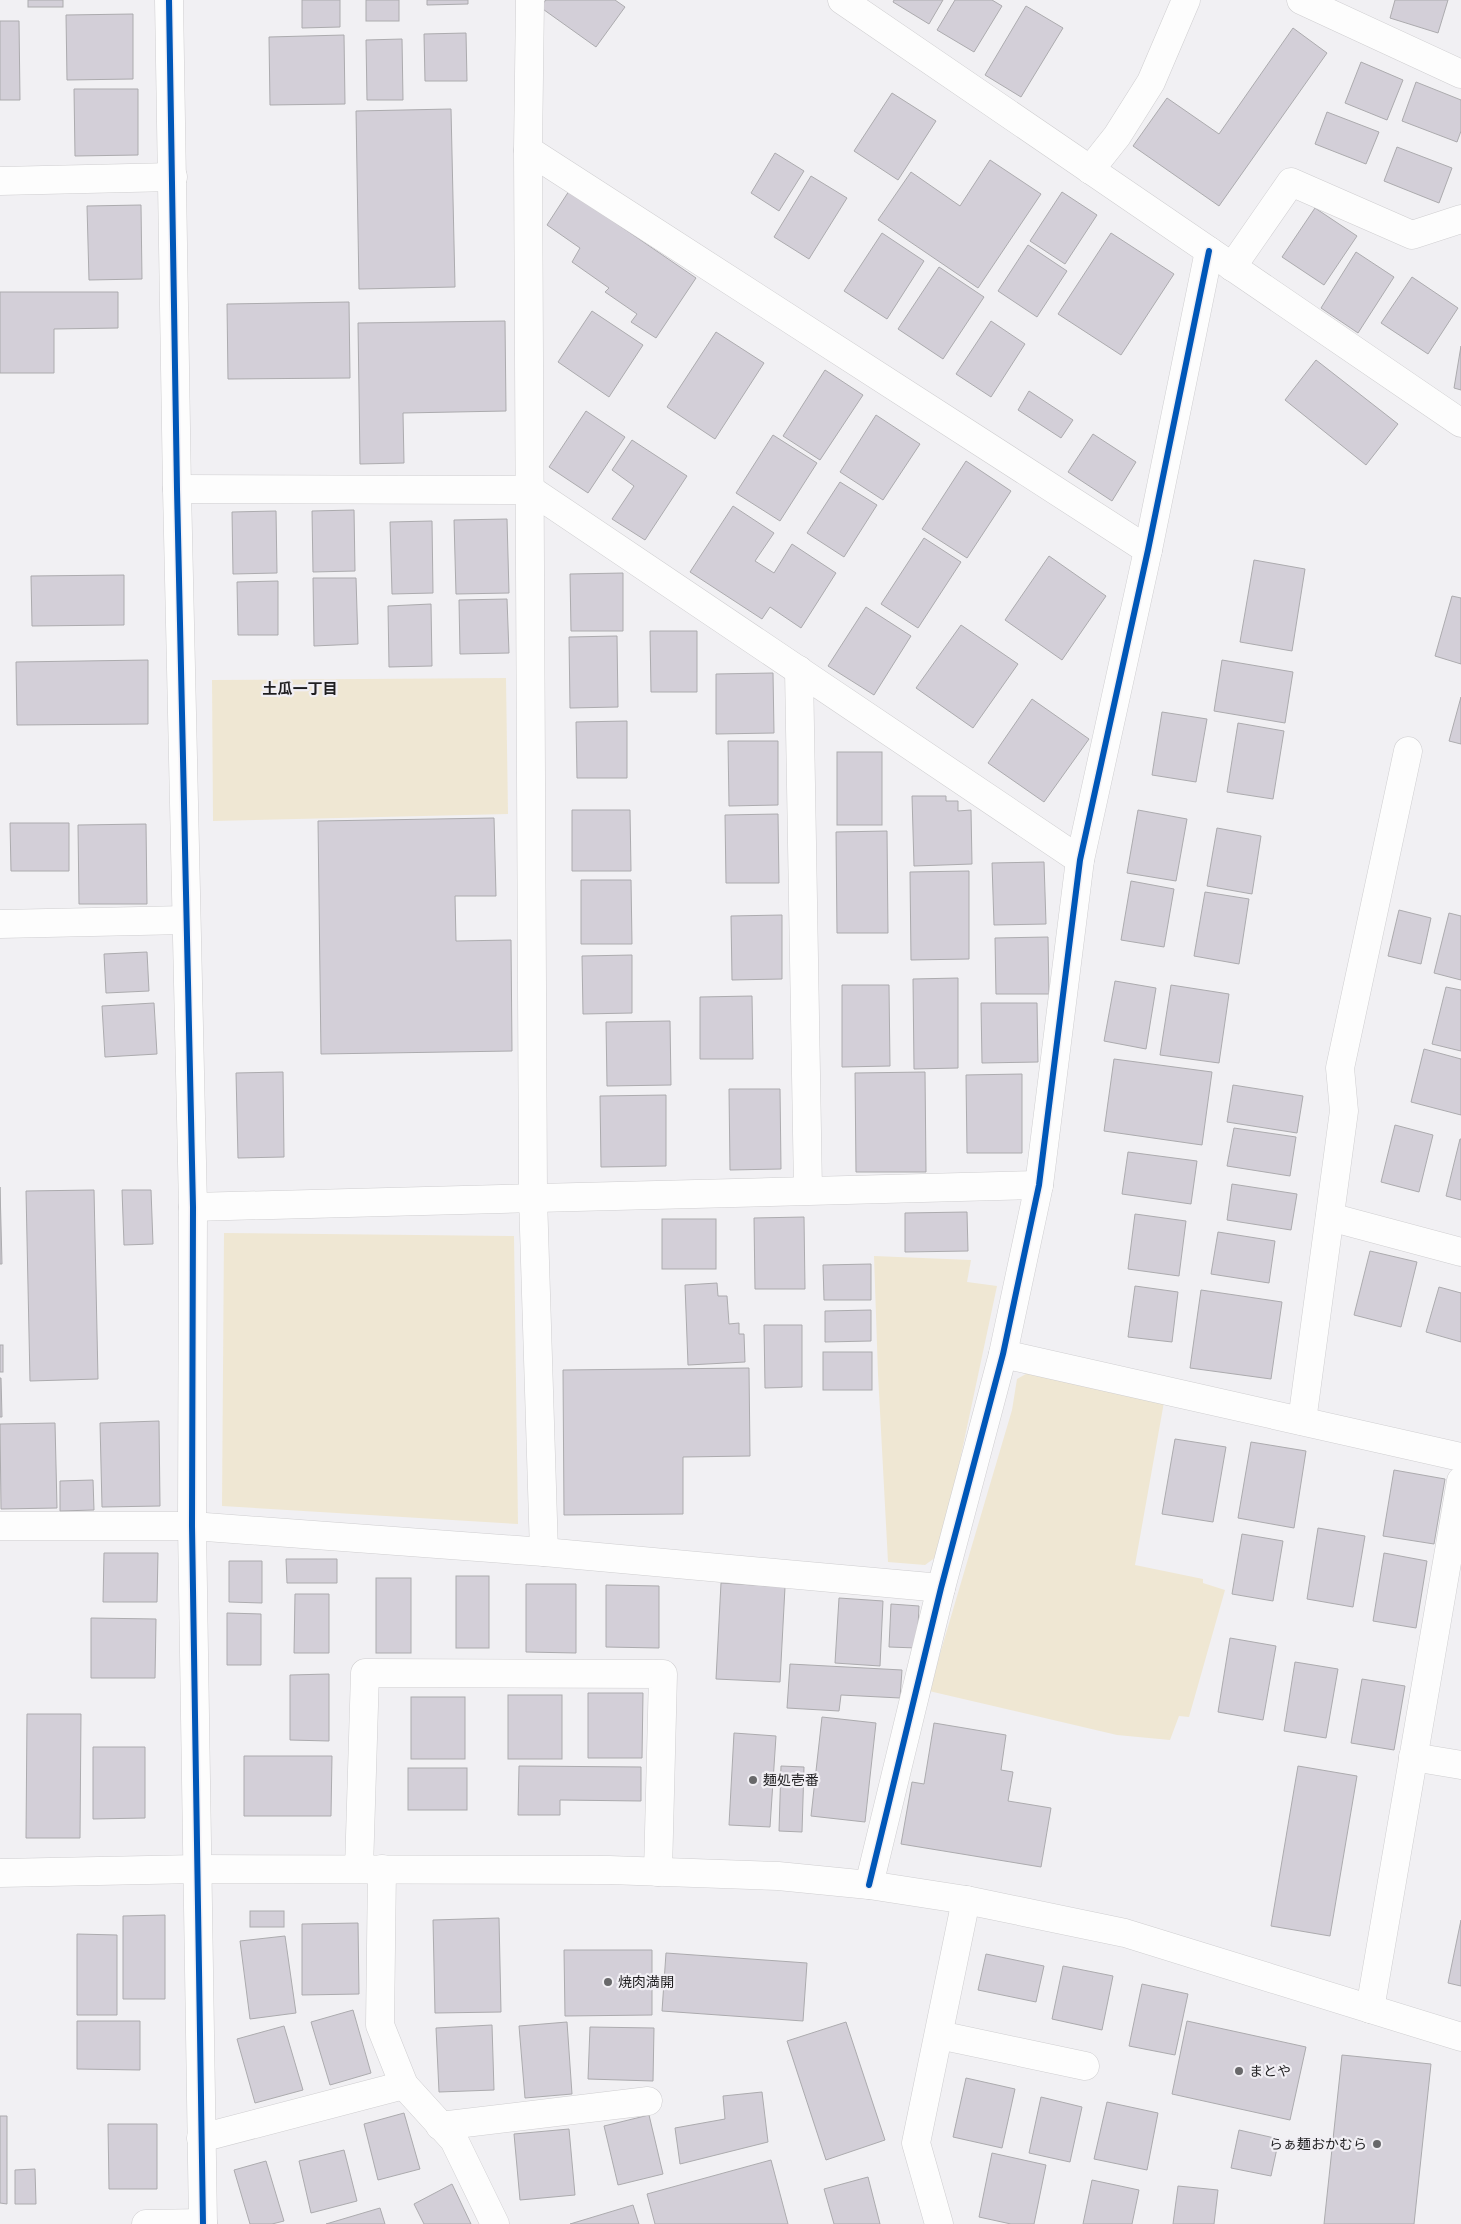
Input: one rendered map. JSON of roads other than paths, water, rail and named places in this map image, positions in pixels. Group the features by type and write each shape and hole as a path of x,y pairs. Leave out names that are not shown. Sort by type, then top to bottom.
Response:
{"street":[{"path":"146,2224 203,2224 192,1526 193,1207 177,489 169,0"},
{"path":"530,0 528,150 533,1197 544,1552"},
{"path":"842,0 1461,423"},
{"path":"1090,170 1117,136 1151,82 1186,0"},
{"path":"1301,0 1342,9 1461,74"},
{"path":"528,150 1148,550"},
{"path":"0,181 173,178"},
{"path":"1232,266 1291,182 1412,235 1461,219"},
{"path":"868,1885 1003,1354 1039,1185 1080,860 1148,550 1209,251"},
{"path":"177,489 531,490 1080,860"},
{"path":"799,670 808,1190"},
{"path":"1302,1421 1344,1111 1340,1068 1408,751"},
{"path":"0,924 186,920"},
{"path":"193,1207 1039,1185"},
{"path":"1330,1217 1461,1252"},
{"path":"1003,1354 1461,1457"},
{"path":"1370,2009 1461,1481"},
{"path":"0,1526 192,1526 544,1552 942,1588"},
{"path":"495,2224 454,2140 404,2085 380,2025 371,1869 364,1673 663,1674 658,1872"},
{"path":"1413,1757 1461,1765"},
{"path":"0,1873 197,1869 658,1872 778,1876 868,1885 966,1900 1125,1933 1461,2037"},
{"path":"939,2224 916,2142 966,1900"},
{"path":"939,2035 1085,2066"},
{"path":"201,2138 404,2085"},
{"path":"440,2126 648,2101"}],"place":[{"name":"麺処壱番","path":"753,1780"},
{"name":"焼肉満開","path":"608,1982"},
{"name":"まとや","path":"1239,2071"},
{"name":"らぁ麺おかむら","path":"1377,2144"}],"district":[{"name":"土瓜一丁目","path":"300,689"}]}
